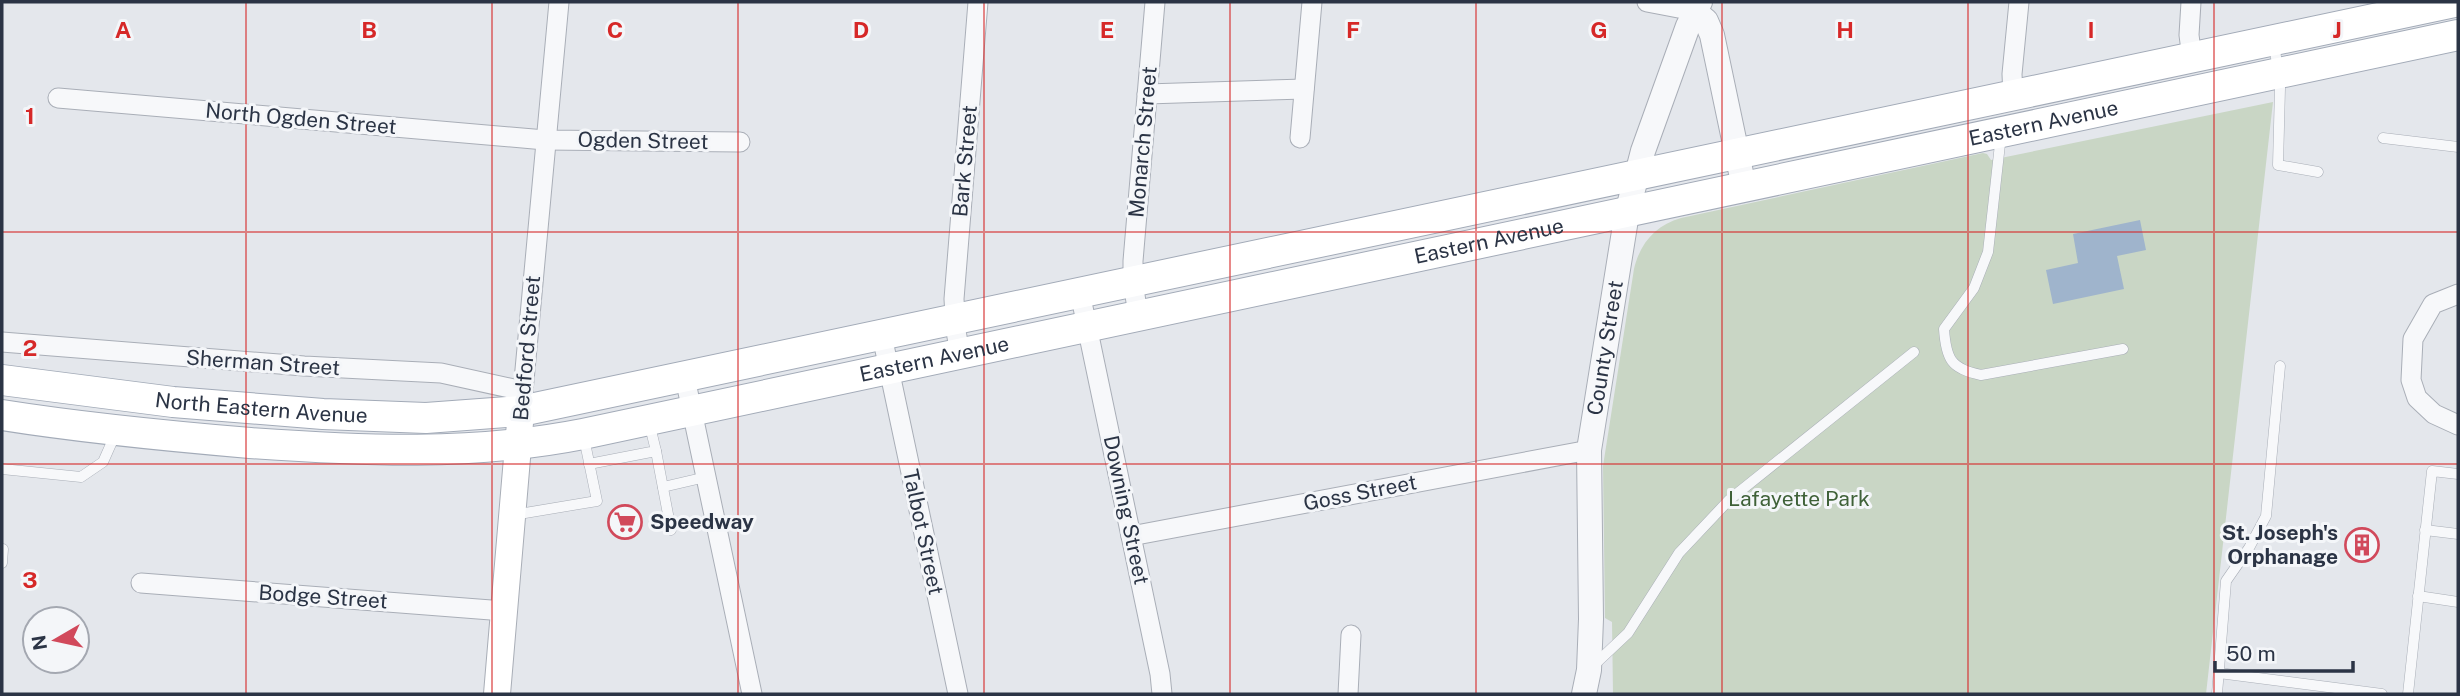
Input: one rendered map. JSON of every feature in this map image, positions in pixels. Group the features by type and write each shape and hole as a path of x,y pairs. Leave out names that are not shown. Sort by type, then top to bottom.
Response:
{"main road":[{"name":"Eastern Avenue","path":"522,401 685,378 2192,58 2274,40 2366,11 2454,2"},
{"name":"Eastern Avenue","path":"518,446 2458,35"},
{"name":"North Eastern Avenue","path":"2,380 173,402 334,415 426,418 522,401"},
{"name":"Bedford Street","path":"497,694 522,401"},
{"name":"North Eastern Avenue","path":"2,415 219,440 380,451 518,446"}],"street":[{"name":"Bedford Street","path":"522,401 559,2"},
{"name":"Bark Street","path":"960,354 955,320 955,289 978,2"},
{"name":"Monarch Street","path":"1138,315 1133,282 1155,2"},
{"path":"1300,138 1312,2"},
{"path":"1647,2 1697,6 1710,27 1744,187"},
{"path":"2013,96 2012,74 2019,2"},
{"path":"2191,2 2189,35 2192,58"},
{"name":"County Street","path":"1584,694 1589,670 1592,604 1590,450 1627,213 1636,176 1697,6"},
{"path":"1147,93 1304,89"},
{"name":"North Ogden Street","path":"58,98 545,140"},
{"name":"Ogden Street","path":"545,140 740,142"},
{"name":"Downing Street","path":"1080,293 1162,694"},
{"path":"2458,294 2433,303 2413,339 2411,380 2417,398 2434,414 2458,425"},
{"name":"Talbot Street","path":"882,336 958,694"},
{"name":"Sherman Street","path":"2,342 304,366 441,373 522,401"},
{"path":"685,378 752,694"},
{"name":"Goss Street","path":"1131,536 1590,450"},
{"name":"Bodge Street","path":"141,583 504,611"},
{"path":"1348,694 1351,635"}],"lane":[{"path":"2274,40 2279,72 2278,165 2318,172"},
{"path":"2002,132 1988,252 1974,288 1944,329 1948,355 1962,371 1981,375 2123,349"},
{"path":"2383,138 2458,147"},
{"path":"1589,670 1628,633 1679,553 1729,500 1914,352"},
{"path":"2217,694 2226,580 2249,548 2266,516 2280,366"},
{"path":"648,420 671,530"},
{"path":"2,469 81,477 103,462 118,430"},
{"path":"513,515 597,501 583,434"},
{"path":"589,464 656,451"},
{"path":"2408,694 2432,471 2458,474"},
{"path":"663,487 706,477"},
{"path":"2425,530 2458,534"},
{"path":"2,563 3,548"},
{"path":"2418,596 2458,602"},
{"path":"2219,673 2382,694"}],"green space":[{"name":"Lafayette Park","path":"2273,102 2206,694 1613,694 1612,622 1605,618 1603,466 1634,269 1640,251 1650,236 1664,225 1681,218 1983,153 1991,160"}],"water":[{"path":"2140,220 2146,250 2117,256 2124,289 2053,304 2046,270 2078,263 2073,234"}],"place":[{"name":"Speedway","path":"625,522"},
{"name":"St. Joseph's Orphanage","path":"2362,545"}]}
